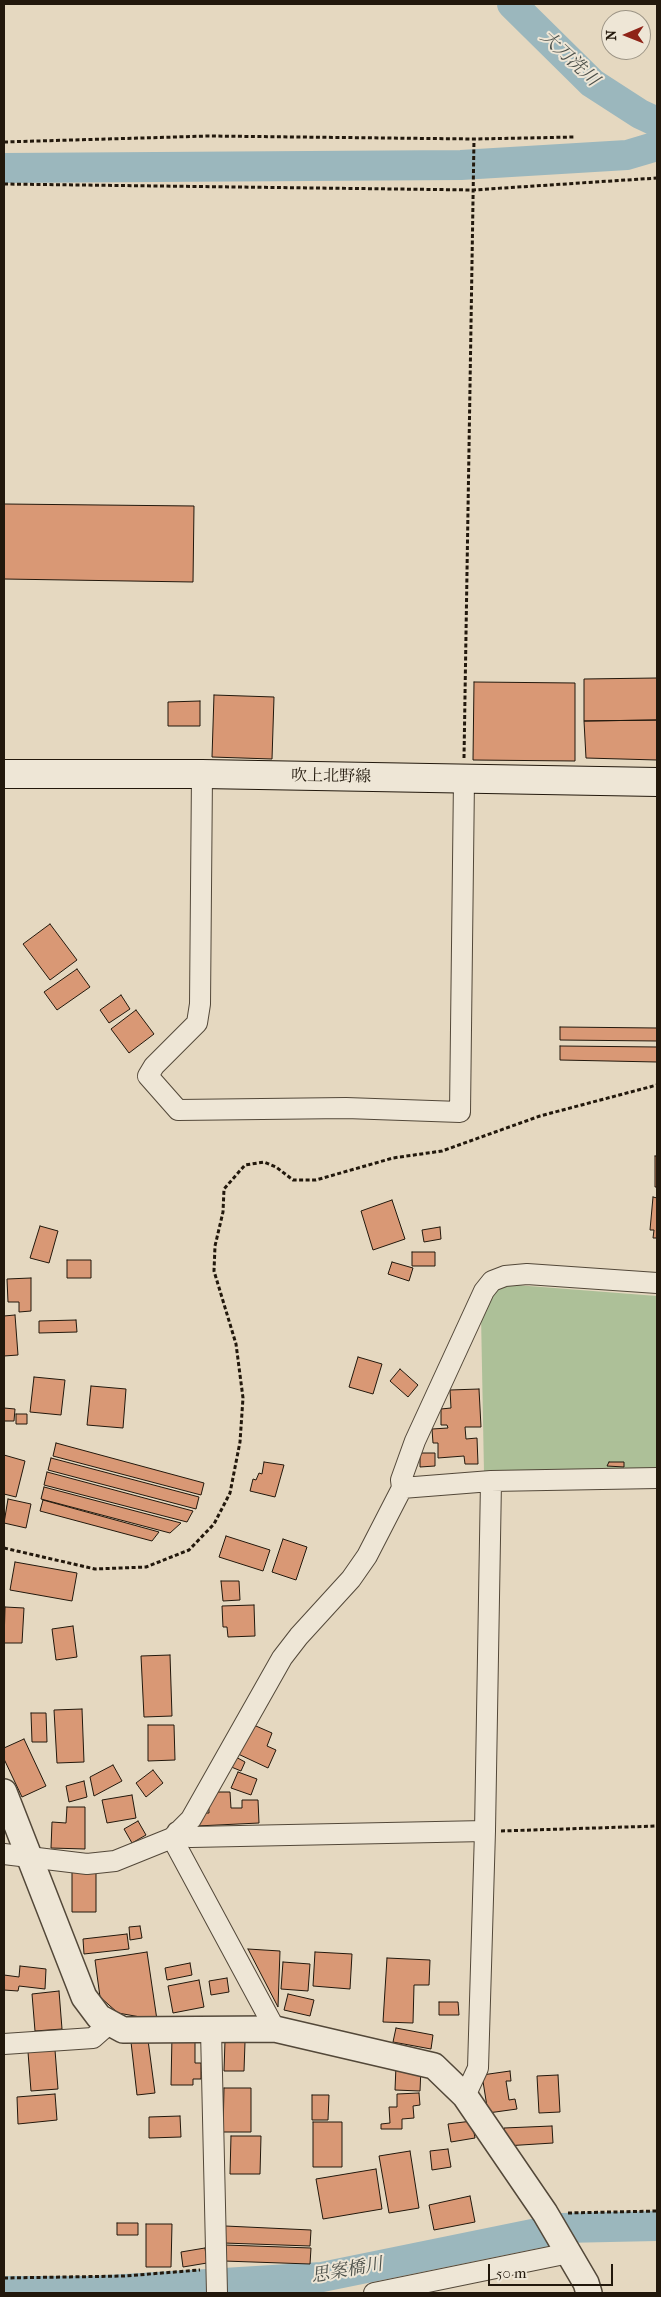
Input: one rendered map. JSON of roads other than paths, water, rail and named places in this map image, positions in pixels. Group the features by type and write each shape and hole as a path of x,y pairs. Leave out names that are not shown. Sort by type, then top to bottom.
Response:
{"main road":[{"name":"吹上北野線","path":"4,774 202,774 657,782"}],"street":[{"path":"202,774 200,1004 197,1023 154,1066 148,1076 178,1110 346,1108 460,1112 464,779"},
{"path":"4,1854 88,1864 116,1861 175,1835 191,1819 282,1658 299,1636 351,1579 367,1556 402,1488 401,1480 415,1441 484,1291 492,1281 506,1276 527,1274 657,1283"},
{"path":"402,1488 491,1481 657,1478"},
{"path":"465,2096 478,2068 485,1831 491,1481"},
{"path":"4,1792 84,1997 99,2017 123,2030 275,2029 434,2066 465,2096 545,2213 586,2283 588,2293"},
{"path":"175,1835 191,1837 485,1831"},
{"path":"175,1835 275,2029"},
{"path":"4,2044 93,2038 110,2023"},
{"path":"211,2030 217,2293"},
{"path":"374,2293 407,2290 569,2253"}],"waterway":[{"name":"大刀洗川","path":"512,4 592,83 640,114 657,122"},
{"path":"4,168 461,165 627,155 657,146"},
{"name":"思案橋川","path":"4,2291 93,2291 322,2277 562,2228 657,2226"}]}
